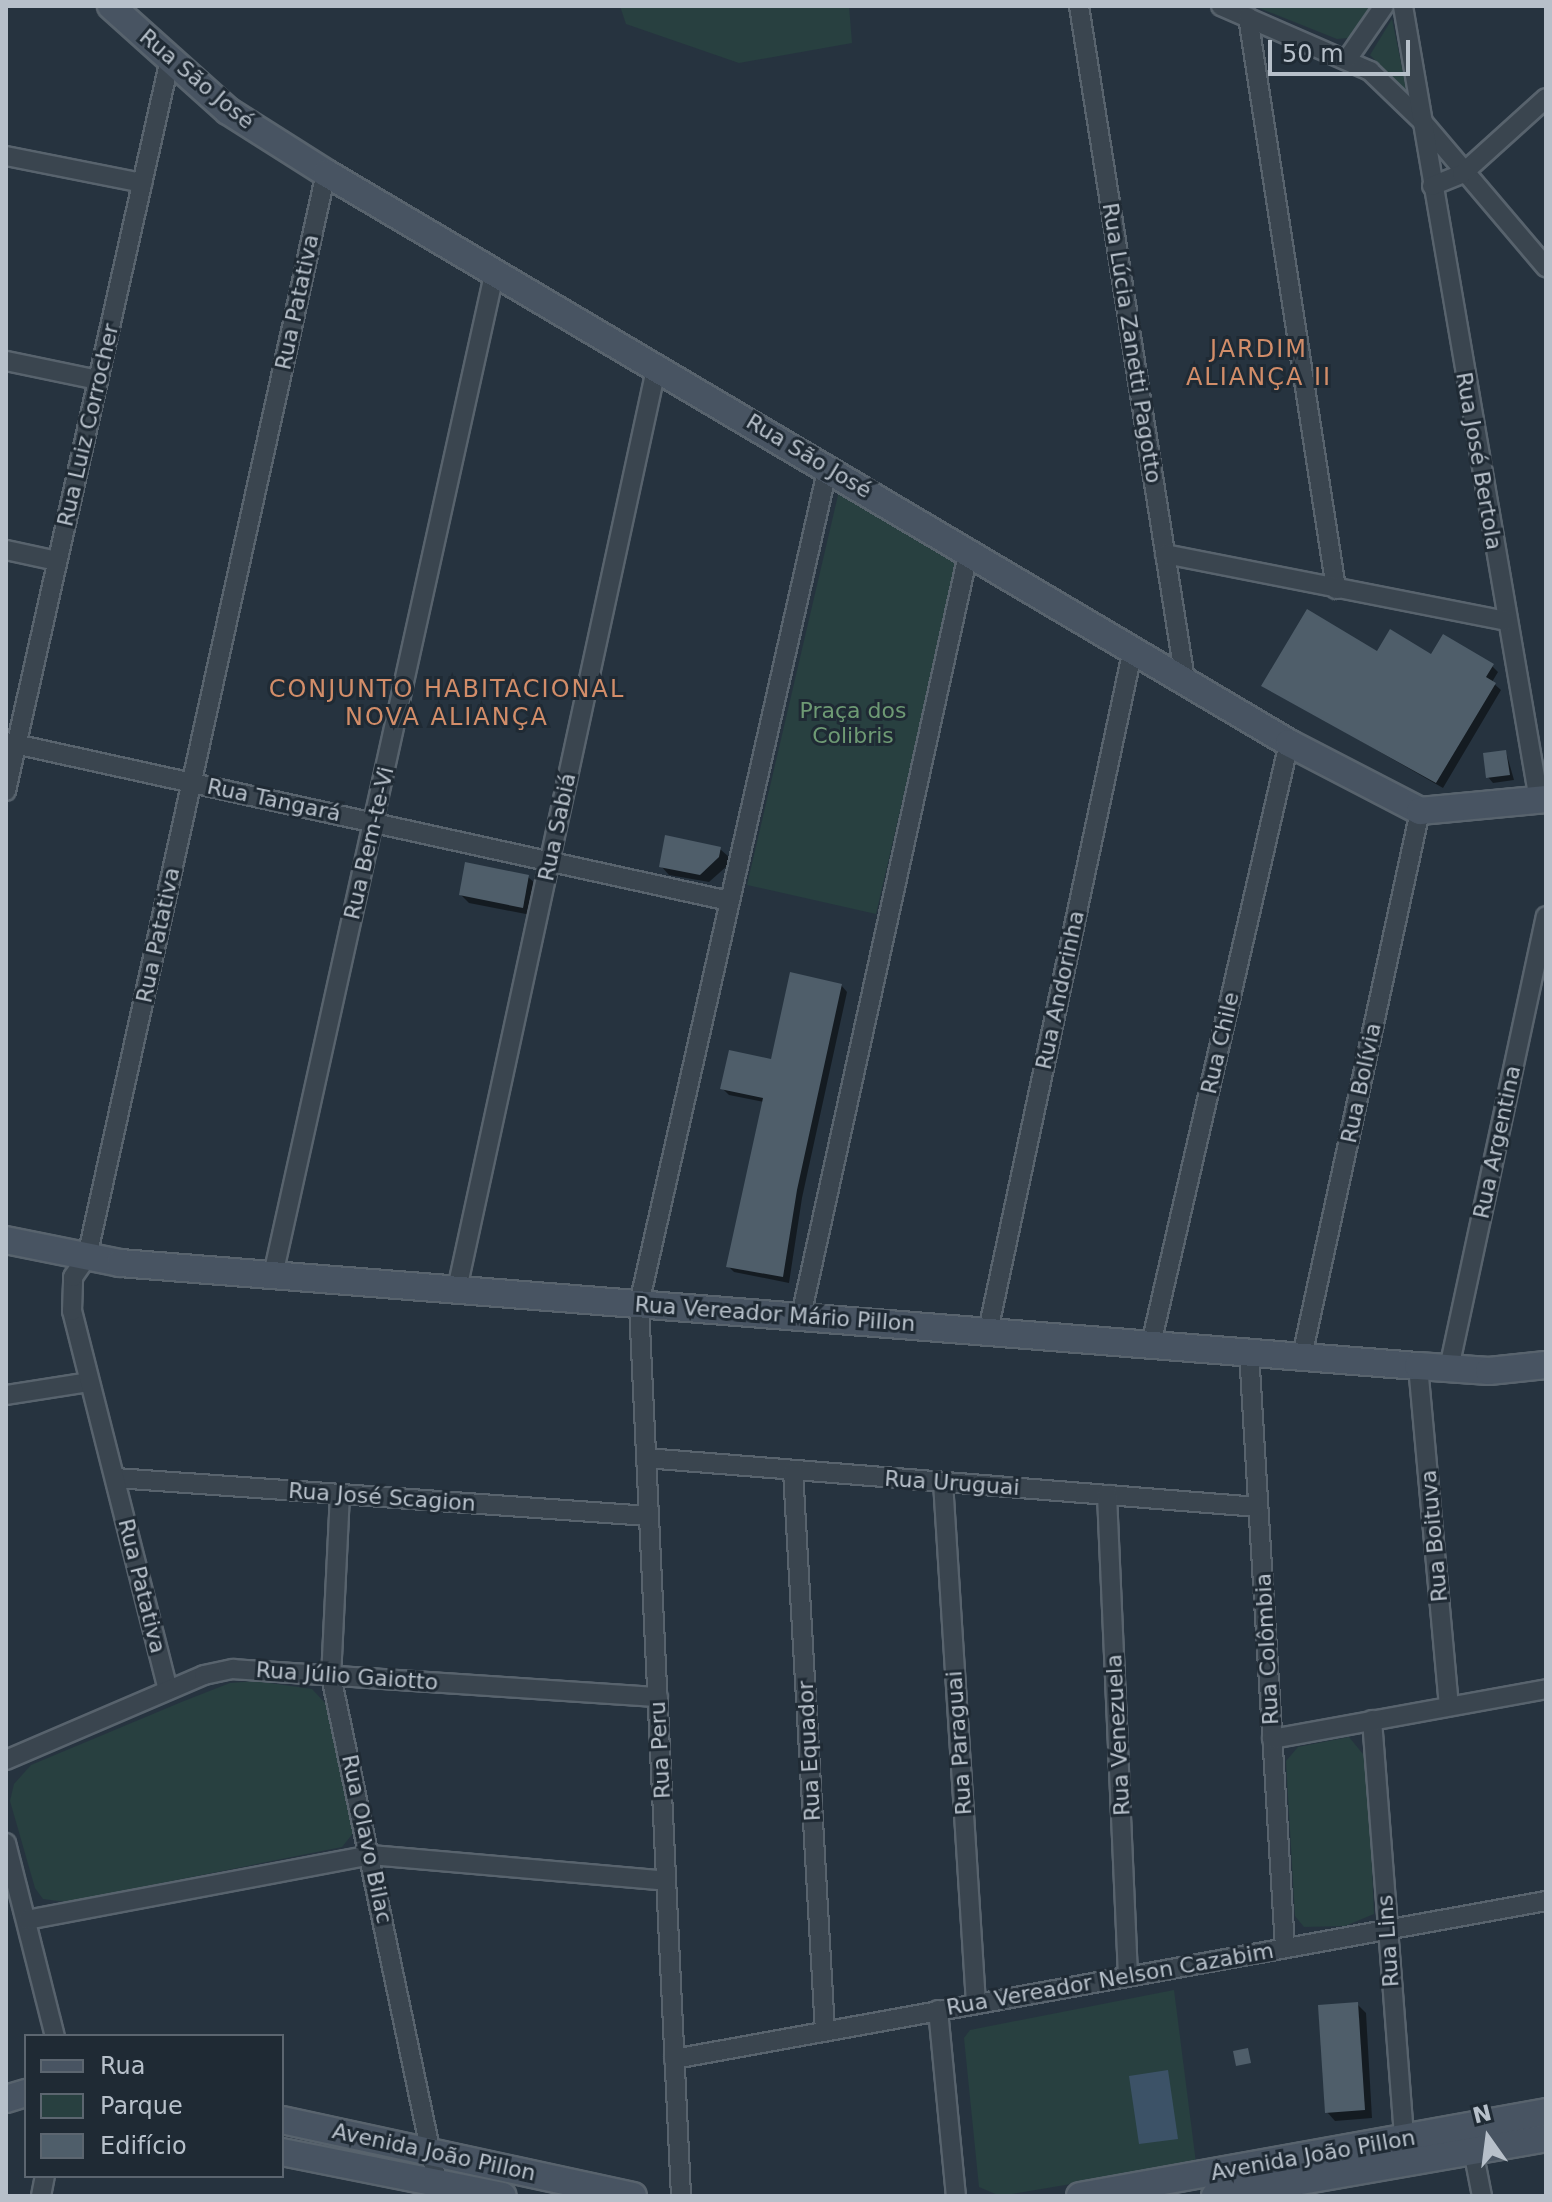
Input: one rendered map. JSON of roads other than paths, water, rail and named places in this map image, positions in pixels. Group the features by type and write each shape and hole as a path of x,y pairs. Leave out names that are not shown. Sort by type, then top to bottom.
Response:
{"street":[{"name":"Rua São José","path":"111,6 228,111 326,173 657,365 1289,743 1420,811"},
{"name":"Rua Lúcia Zanetti Pagotto","path":"1079,6 1185,680"},
{"path":"1221,6 1348,58 1370,71 1422,121 1462,174 1546,267"},
{"path":"1348,58 1384,6"},
{"name":"Rua José Bertola","path":"1403,6 1506,621 1542,800"},
{"path":"1248,17 1336,589"},
{"name":"Rua Luiz Corrocher","path":"6,791 11,743 57,561 170,59"},
{"path":"1432,186 1462,174 1546,98"},
{"path":"6,156 142,183"},
{"name":"Rua Patativa","path":"168,1690 72,1311 73,1277 87,1257 326,173"},
{"name":"Rua Bem-te-Vi","path":"273,1275 495,270"},
{"path":"6,361 98,380"},
{"name":"Rua Sabiá","path":"457,1289 657,365"},
{"path":"639,1304 828,467"},
{"path":"6,550 57,561"},
{"path":"801,1316 969,550"},
{"path":"1165,554 1506,621"},
{"name":"Rua Andorinha","path":"988,1331 1133,649"},
{"name":"Rua Tangará","path":"11,743 729,901"},
{"name":"Rua Chile","path":"1151,1344 1289,743"},
{"path":"1420,811 1542,800"},
{"name":"Rua Bolívia","path":"1302,1356 1420,811"},
{"name":"Rua Argentina","path":"1449,1368 1546,916"},
{"name":"Rua Vereador Mário Pillon","path":"6,1240 87,1257 273,1275 1418,1366 1546,1365"},
{"name":"Rua Peru","path":"639,1304 681,2196"},
{"name":"Rua Colômbia","path":"1249,1352 1285,1947"},
{"name":"Rua Boituva","path":"1418,1366 1449,1706"},
{"path":"6,1395 89,1382"},
{"name":"Rua Uruguai","path":"646,1458 1258,1507"},
{"name":"Rua Equador","path":"793,1471 825,2031"},
{"name":"Rua José Scagion","path":"116,1478 649,1516"},
{"name":"Rua Paraguai","path":"943,1482 976,2003"},
{"name":"Rua Olavo Bilac","path":"340,1494 331,1676 371,1855 437,2182"},
{"name":"Rua Venezuela","path":"1107,1495 1128,1975"},
{"name":"Rua Júlio Gaiotto","path":"7,1755 168,1690 233,1669 658,1697"},
{"path":"1272,1739 1546,1689"},
{"name":"Rua Lins","path":"1372,1720 1405,2151"},
{"path":"6,1843 55,2034"},
{"path":"27,1920 371,1855 666,1881"},
{"name":"Rua Vereador Nelson Cazabim","path":"674,2059 1546,1901"},
{"path":"938,2010 956,2196"},
{"name":"Avenida João Pillon","path":"1215,2196 1471,2138 1546,2112"},
{"name":"Avenida João Pillon","path":"284,2120 633,2196"},
{"path":"1471,2138 1482,2196"},
{"name":"Avenida João Pillon","path":"1471,2138 1546,2138"},
{"name":"Avenida João Pillon","path":"1080,2196 1405,2151"},
{"name":"Avenida João Pillon","path":"284,2152 503,2196"}],"water":[{"path":"1168,2070 1178,2139 1139,2144 1129,2076"}],"district":[{"name":"JARDIM ALIANÇA II","path":"1259,364"},
{"name":"CONJUNTO HABITACIONAL NOVA ALIANÇA","path":"447,704"}],"park label":[{"name":"Praça dos Colibris","path":"853,722"}]}
